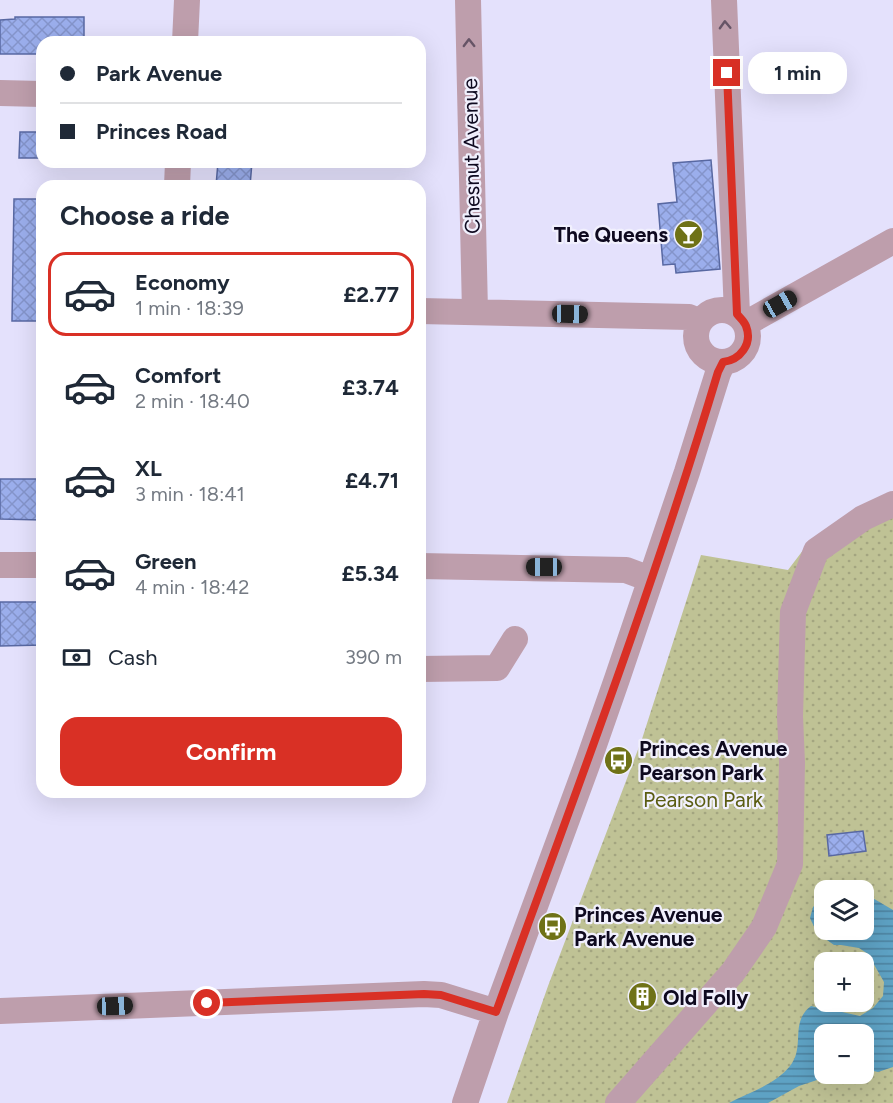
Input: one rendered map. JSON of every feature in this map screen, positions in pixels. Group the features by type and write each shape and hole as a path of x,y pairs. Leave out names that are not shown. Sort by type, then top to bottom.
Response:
{"street":[{"path":"185,36 187,0"},
{"name":"Chesnut Avenue","path":"468,0 475,312"},
{"path":"724,0 741,319 748,333 746,346 741,354 729,362 713,361 700,353 695,334 699,321 708,313 728,310 741,319"},
{"path":"0,93 36,94"},
{"path":"741,319 893,241"},
{"path":"426,311 689,317 699,321"},
{"path":"465,1103 588,762 723,362"},
{"path":"618,1103 734,972 764,927 789,864 793,612 816,550 863,518 893,504"},
{"path":"0,565 36,565"},
{"path":"426,566 626,570 650,579"},
{"path":"426,669 497,668 515,639"},
{"path":"0,1011 424,994 441,995 496,1012"}],"green space":[{"name":"Pearson Park","path":"893,504 893,1103 507,1103 548,986 642,739 701,555 788,570 807,545"}],"water":[{"path":"874,899 893,910 893,1067 874,1071 874,1024 814,1024 814,1081 799,1086 768,1103 729,1103 769,1083 790,1066 797,1051 801,1020 811,1006 814,1006 814,1012 842,1012 860,1016 866,1012 874,1012 874,1007 883,996 884,982 874,964 874,952 834,945 827,940 874,940"},
{"path":"814,906 814,927 810,918"}],"building":[{"path":"15,17 84,17 84,36 36,36 36,54 0,54 0,20 15,19"},
{"path":"20,132 36,132 36,158 19,158"},
{"name":"The Queens","path":"711,160 720,269 676,273 675,264 663,265 658,204 677,202 673,163"},
{"path":"218,168 252,168 250,180 216,180"},
{"path":"14,199 36,199 36,321 12,321"},
{"path":"0,479 36,479 36,520 0,519"},
{"path":"0,602 36,602 36,645 0,646"},
{"path":"863,831 866,851 829,856 827,835"},
{"name":"Old Folly","path":"642,987 648,990 651,996 648,1002 642,1005 636,1002 633,996 636,990"}],"place":[{"name":"The Queens","path":"689,234"},
{"name":"Princes Avenue Pearson Park","path":"618,760"},
{"name":"Princes Avenue Park Avenue","path":"553,926"},
{"name":"Old Folly","path":"642,997"}],"route":[{"path":"207,1003 424,994 441,995 496,1012 617,679 687,472 718,372 723,362 729,362 737,357 746,346 748,333 745,324 737,314 727,73"}]}
